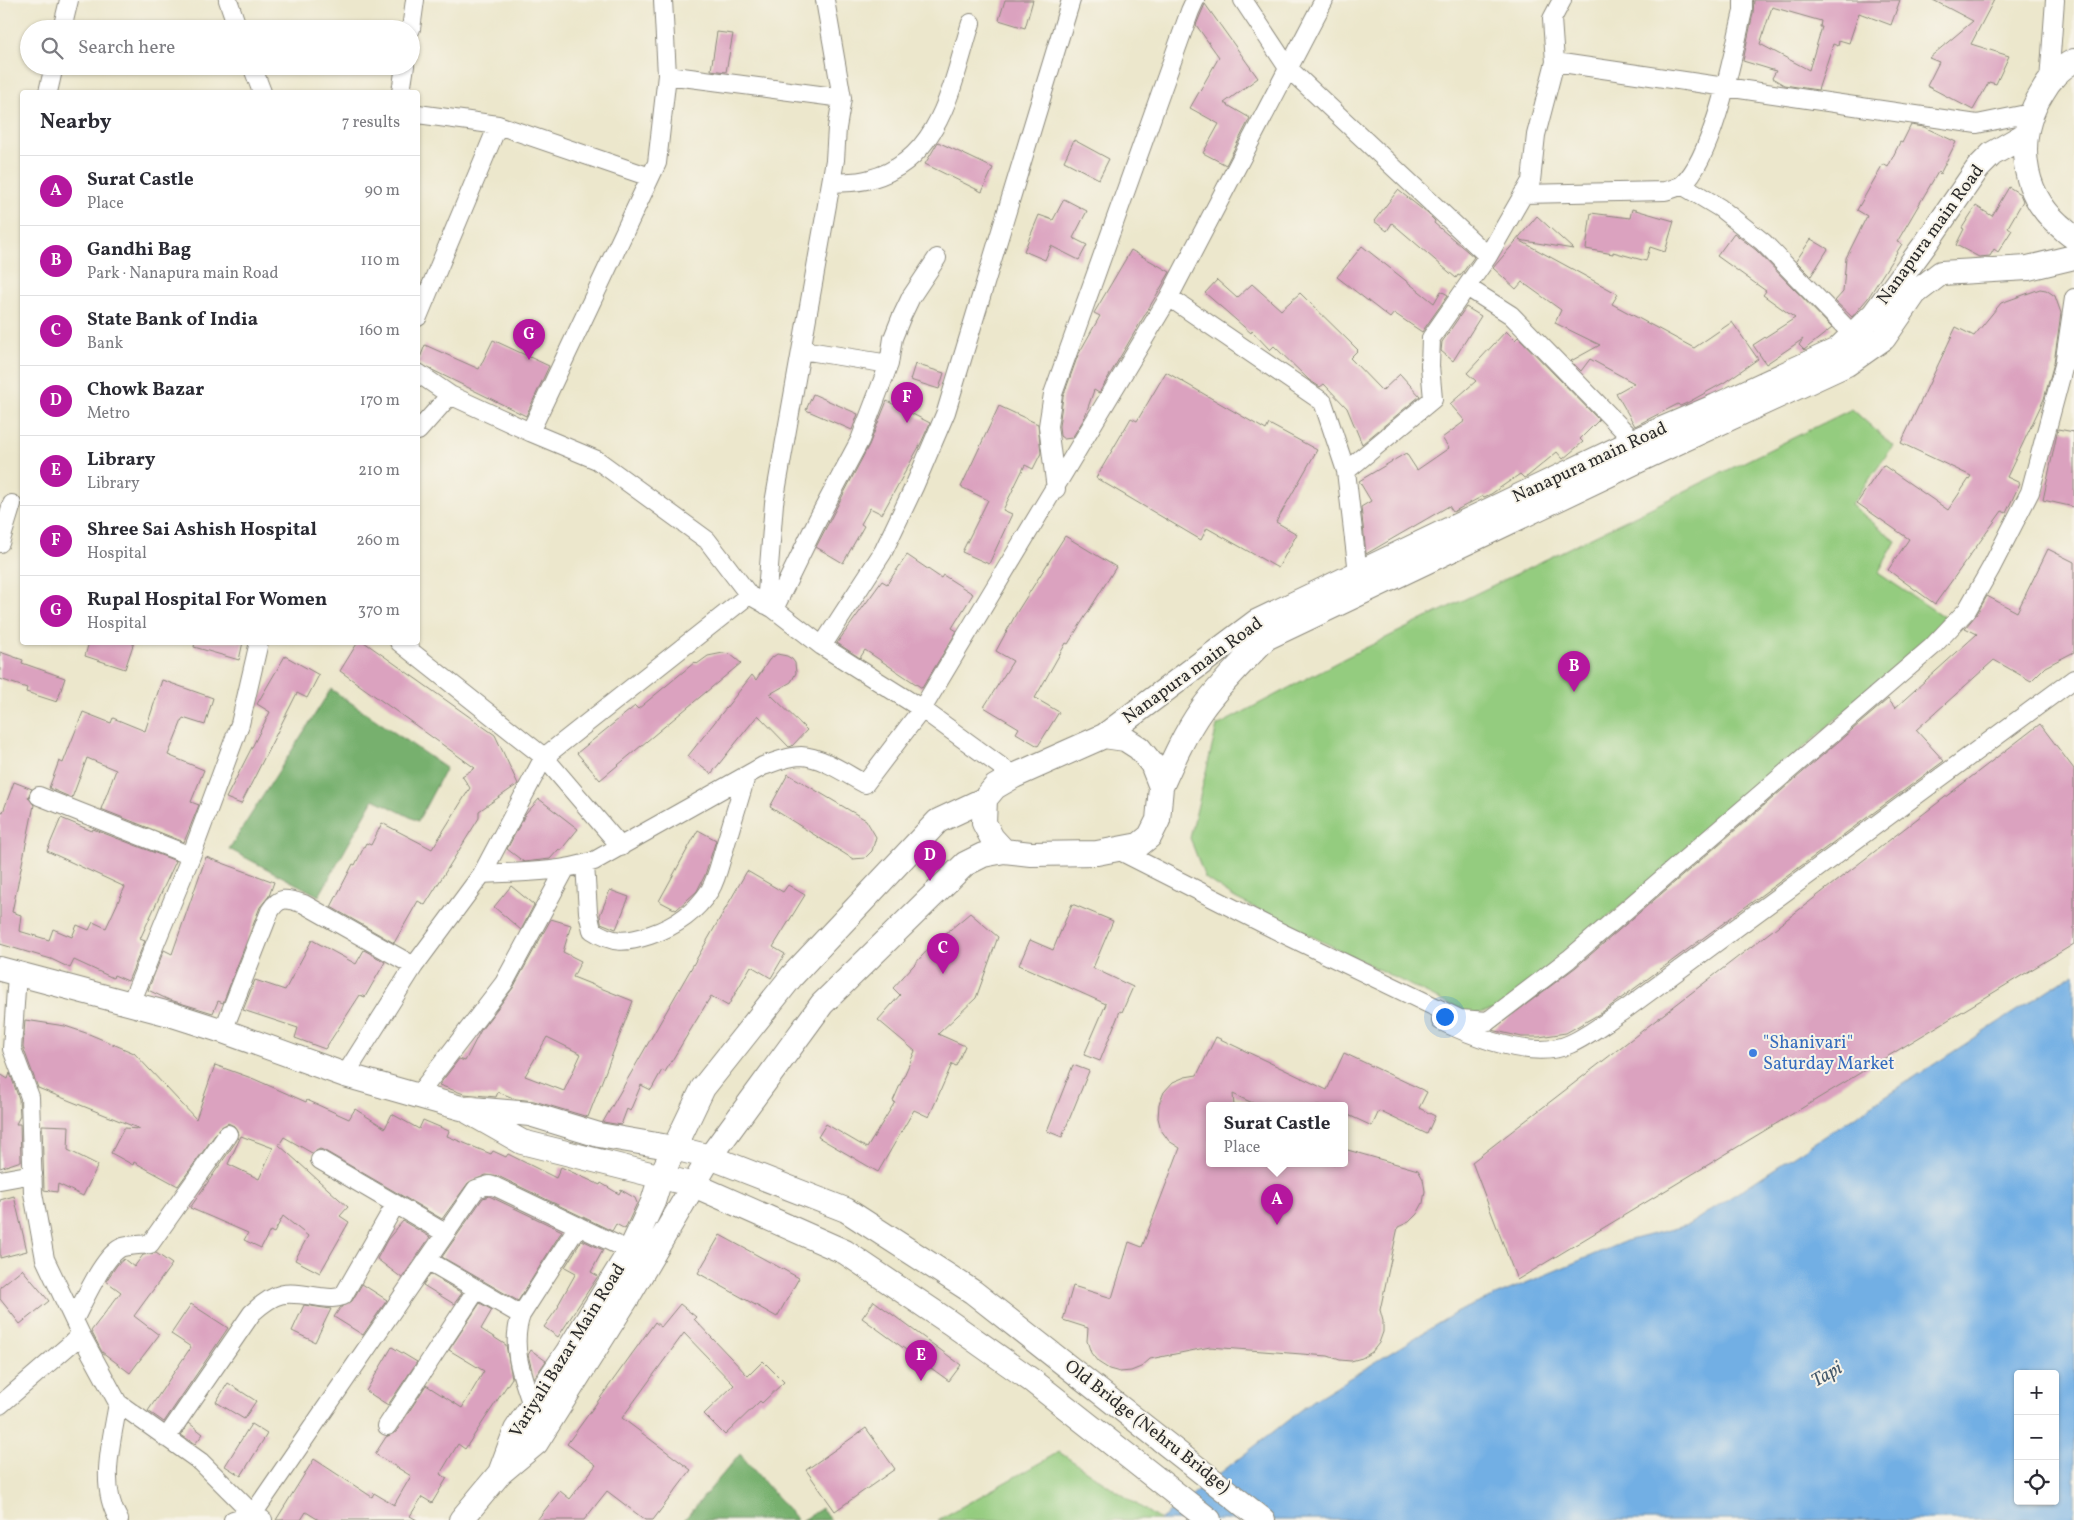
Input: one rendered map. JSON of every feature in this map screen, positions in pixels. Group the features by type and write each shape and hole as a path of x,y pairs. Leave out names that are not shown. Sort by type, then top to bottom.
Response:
{"main road":[{"path":"2074,61 2049,82 2028,124 2025,164 2034,192 2049,216 2074,237"},
{"name":"Nanapura main Road","path":"1104,736 1256,622 1634,440 1716,406 1838,350 1874,314 1978,168 2028,124"},
{"name":"Nanapura main Road","path":"1161,787 1181,745 1202,710 1235,669 1266,638 1576,490 1847,364 1884,338 1915,294 1941,273 2028,268 2074,257"},
{"path":"500,1473 536,1443 629,1295 710,1158 822,1004 965,864 983,855 1004,851 1031,854 1107,852 1139,845 1150,836 1158,820 1161,787 1152,764 1139,748 1125,739 1104,736 1014,776 995,787 985,799 984,823 992,838 1004,851"},
{"name":"Variyali Bazar Main Road","path":"461,1520 500,1473 516,1430 630,1251 653,1202 674,1148 703,1088 792,976 938,821 985,799"},
{"path":"8,972 132,1002 223,1031 345,1075 461,1108"},
{"name":"Old Bridge (Nehru Bridge)","path":"461,1108 530,1114 599,1135 674,1148 710,1158 846,1210 973,1292 1263,1520"},
{"name":"Old Bridge (Nehru Bridge)","path":"461,1108 522,1142 694,1185 845,1252 1034,1382 1209,1520"}],"street":[{"path":"64,20 69,0"},
{"path":"228,0 235,20"},
{"path":"412,20 415,0"},
{"path":"530,432 657,163 667,75 663,0"},
{"path":"770,607 773,510 835,160 837,128 842,98 825,0"},
{"path":"822,646 883,552 914,487 946,412 1071,0"},
{"path":"1056,489 1048,426 1053,394 1190,10 1196,0"},
{"path":"1243,0 1288,68 1488,256"},
{"path":"482,874 566,868 585,864 621,847 746,776 784,759 802,756 818,760 865,784 922,710 1056,489 1169,297 1324,0"},
{"path":"1346,471 1433,399 1430,366 1432,338 1488,256 1532,181 1536,135 1555,62 1552,19 1562,0"},
{"path":"1523,194 1665,191 1682,185 1700,162 1705,150 1725,87 1743,11 1743,0"},
{"path":"2049,82 2055,0"},
{"path":"831,183 868,180 887,173 919,151 935,129 945,107 971,23"},
{"path":"1555,62 1978,124 2028,124"},
{"path":"48,90 52,75"},
{"path":"255,75 261,90"},
{"path":"401,90 404,75"},
{"path":"667,75 842,98"},
{"path":"420,114 498,125 650,177"},
{"path":"420,312 498,125"},
{"path":"1682,185 1720,208 1763,242 1853,335"},
{"path":"770,607 860,440 890,364 893,338 901,318 911,297 937,258"},
{"path":"1467,287 1511,315 1634,440"},
{"path":"1169,297 1322,402 1346,471 1358,573"},
{"path":"1107,852 1282,933 1460,1019 1488,1020 1584,946 1932,647 1966,610 1991,568 2030,492 2064,366 2074,298"},
{"path":"802,350 890,364"},
{"path":"420,374 450,394 530,432 597,460 707,540 749,595 770,607 822,646 922,710 1014,776"},
{"path":"420,429 450,394"},
{"path":"0,544 11,503"},
{"path":"345,1075 414,966 482,874 544,757 749,595"},
{"path":"132,1002 191,856 244,712 258,645"},
{"path":"403,645 544,757 621,847"},
{"path":"1107,852 1463,1032 1518,1048 1545,1050 1570,1044 1626,1009 2074,679"},
{"path":"585,864 588,912 592,930 599,935 616,942 634,939 659,932 681,921 710,890 717,874 746,776"},
{"path":"40,796 191,856"},
{"path":"418,1095 504,983 566,868"},
{"path":"223,1031 270,911 275,904 282,900 304,904 414,966"},
{"path":"8,972 12,1049 30,1097 33,1193 45,1258 77,1328 118,1404 201,1462 258,1517"},
{"path":"0,1405 77,1328 104,1265 113,1254 122,1247 150,1244 228,1134"},
{"path":"320,1160 394,1205 445,1233"},
{"path":"0,1180 33,1174"},
{"path":"233,1520 258,1517 427,1260 476,1189 489,1185 630,1251"},
{"path":"166,1438 252,1313 266,1300 277,1294 291,1293 335,1298 343,1296 394,1205"},
{"path":"532,1405 519,1368 515,1336 521,1315 578,1226"},
{"path":"427,1260 521,1315"},
{"path":"387,1426 477,1289"},
{"path":"118,1404 108,1472 112,1508 119,1520"}],"green space":[{"path":"1852,409 1893,446 1851,505 1896,541 1878,573 1944,617 1921,644 1689,849 1498,1009 1470,1015 1235,898 1205,878 1190,838 1217,726 1345,658"},
{"path":"331,689 446,768 418,821 374,799 319,896 229,849"},
{"path":"1059,1452 1160,1520 938,1520"},
{"path":"740,1454 797,1520 684,1520"},
{"path":"821,1509 831,1520 802,1520"}],"water":[{"name":"Tapi","path":"2074,973 2074,1520 1160,1520 1314,1400 1457,1312 1626,1241 1688,1225"}],"building":[{"path":"1005,0 1033,0 1025,28 999,20"},
{"path":"1754,0 1900,0 1891,25 1859,13 1849,43 1839,40 1838,46 1833,44 1818,90 1784,85 1772,78 1776,71 1743,61","holes":["1772,7 1821,21 1820,27 1822,27 1809,70 1760,44"]},
{"path":"1933,0 1994,0 1971,44 2009,56 1996,84 1989,82 1973,110 1927,86 1939,62 1929,58 1973,21"},
{"path":"1205,4 1258,78 1224,103 1250,118 1226,165 1203,153 1219,124 1190,108 1219,57 1196,25"},
{"path":"717,32 733,34 726,72 711,70"},
{"path":"1911,125 1924,127 1956,142 1940,174 1938,172 1897,242 1902,244 1868,298 1852,317 1835,301 1843,292 1846,258 1867,216 1857,210 1883,164 1888,167"},
{"path":"1074,140 1109,159 1099,179 1064,161"},
{"path":"938,142 993,168 982,192 925,164"},
{"path":"2009,187 2020,194 2023,201 2008,227 2012,230 1998,252 1994,249 1990,256 1979,257 1956,245 1964,229 1962,228 1976,206 1992,216"},
{"path":"1398,190 1427,213 1435,221 1434,223 1474,257 1460,276 1458,275 1456,278 1392,223 1387,231 1374,221"},
{"path":"1064,199 1087,211 1073,238 1087,245 1079,260 1051,246 1045,260 1024,251 1039,215 1053,220"},
{"path":"1632,209 1674,221 1665,252 1650,247 1646,261 1613,252 1613,254 1586,249 1591,213 1630,218"},
{"path":"1537,216 1573,249 1519,240 1618,294 1612,304 1694,348 1732,322 1758,359 1725,382 1687,403 1680,406 1678,404 1635,426 1616,393 1634,383 1590,359 1581,371 1571,361 1600,345 1555,323 1561,310 1522,282 1516,289 1493,268"},
{"path":"1734,233 1756,250 1832,328 1804,350 1799,345 1803,339 1766,364 1753,345 1795,318 1763,295 1766,291 1717,256"},
{"path":"1811,239 1828,249 1811,276 1796,261"},
{"path":"1362,246 1434,303 1441,291 1448,295 1422,332 1394,313 1390,318 1337,277"},
{"path":"1131,250 1170,272 1099,393 1094,390 1084,419 1072,438 1064,439 1060,436 1059,426 1063,397 1078,355 1100,316 1094,313"},
{"path":"1217,280 1237,298 1252,284 1281,310 1300,293 1358,350 1350,358 1382,391 1400,374 1420,396 1362,444 1347,408 1324,384 1320,387 1309,380 1274,346 1270,350 1252,331 1251,333 1205,293"},
{"path":"2040,289 2046,290 2055,296 2061,313 2054,363 2044,399 2007,477 2020,483 2006,513 2002,511 1935,604 1888,570 1909,539 1857,503 1883,465 1948,510 1971,476 1901,443 1956,327 1974,336 2001,303"},
{"path":"1466,307 1481,316 1453,361 1441,351 1442,342"},
{"path":"1506,331 1515,340 1518,337 1599,420 1580,439 1583,442 1563,459 1557,452 1528,476 1524,478 1520,474 1491,494 1483,496 1453,512 1449,506 1366,554 1361,507 1371,501 1359,481 1406,453 1417,470 1449,448 1442,438 1465,421 1450,404 1476,381 1467,373"},
{"path":"493,340 549,366 526,416 420,364 420,358 425,345 479,369"},
{"path":"915,364 944,373 939,389 910,380"},
{"path":"1166,372 1266,430 1269,424 1317,450 1276,522 1297,534 1278,568 1207,528 1201,540 1096,478 1131,418 1137,421"},
{"path":"813,394 858,414 852,430 806,410"},
{"path":"887,401 930,423 882,514 870,508 861,524 864,526 843,563 816,547 869,445"},
{"path":"999,406 1038,424 1041,453 1033,469 1025,465 1003,510 1012,514 989,564 962,552 988,500 961,487"},
{"path":"2058,429 2074,432 2074,507 2043,500"},
{"path":"1065,536 1116,567 1068,644 1066,643 1035,698 1059,712 1038,746 1016,733 1019,728 984,707 1013,661 996,651 1017,612"},
{"path":"2048,549 2074,562 2074,652 2045,667 2031,681 1994,660 1916,730 1944,761 1601,1013 1566,1033 1539,1037 1522,1037 1492,1030 1576,967 1888,699 1895,708 1977,634 1965,628 1976,615 1987,596 2017,612"},
{"path":"907,555 941,578 943,575 973,594 952,628 957,631 922,688 865,650 860,658 837,643 882,581 887,584"},
{"path":"88,645 133,645 125,669 85,656"},
{"path":"194,645 242,645 239,660 194,647"},
{"path":"356,645 368,645 495,735 518,784 479,811 479,818 425,905 418,901 394,943 331,907 353,864 355,865 366,843 371,845 382,823 432,849 470,788 462,776 475,768 340,671"},
{"path":"0,652 23,660 22,663 65,678 57,702 26,692 27,688 0,679"},
{"path":"723,653 730,654 741,663 600,780 577,753 635,706 638,709 695,662 697,664 708,656"},
{"path":"777,654 792,659 795,663 796,673 791,682 770,694 807,730 789,747 758,715 711,774 688,756 752,675 756,680 769,660"},
{"path":"285,656 319,675 307,698 297,693 241,804 226,798 270,712 257,704"},
{"path":"162,680 213,698 205,725 183,718 168,755 204,770 191,802 199,805 184,842 101,809 116,770 87,758 72,798 49,788 59,761 63,763 83,712 111,723 113,718 145,731"},
{"name":"\"Shanivari\" Saturday Market","path":"2040,724 2074,769 2074,944 1517,1280 1472,1162"},
{"path":"788,774 866,820 876,837 872,851 865,858 853,859 770,807"},
{"path":"14,782 32,789 28,797 34,805 12,912 21,915 19,931 49,940 53,929 72,937 77,925 89,930 93,922 106,928 125,887 47,851 61,818 176,861 140,939 145,941 128,981 114,975 113,978 74,960 70,968 51,959 0,944 0,811 3,812"},
{"path":"539,799 578,829 560,851 559,849 550,859 524,862 507,849 525,815"},
{"path":"698,830 716,840 705,875 697,891 676,910 659,901"},
{"path":"206,857 274,882 269,896 260,907 223,1003 218,1001 213,1013 167,999 148,990 164,950 172,954"},
{"path":"747,871 783,892 788,885 805,895 773,947 785,954 771,978 751,966 728,1006 711,996 665,1072 662,1070 651,1090 641,1085 630,1111 627,1109 621,1125 603,1122"},
{"path":"511,886 534,905 521,930 494,907"},
{"path":"610,890 629,897 616,929 601,923 600,915"},
{"path":"1072,904 1113,921 1093,968 1133,987 1122,1012 1120,1011 1100,1061 1084,1055 1106,1004 1019,965 1030,940 1053,950"},
{"path":"970,913 998,937 976,998 938,1034 965,1046 956,1066 952,1064 929,1117 914,1110 878,1172 818,1137 826,1124 867,1148 895,1102 893,1101 915,1051 878,1020 900,995 893,988 932,945"},
{"path":"551,919 571,925 563,952 581,961 573,977 633,1001 588,1117 534,1101 516,1099 498,1092 496,1097 464,1094 439,1085 459,1059 465,1061 481,1030 513,988","holes":["547,1037 581,1054 564,1091 525,1076"]},
{"path":"312,940 356,964 364,950 385,962 365,997 360,995 325,1049 295,1038 298,1028 243,1010 255,980 285,990"},
{"path":"25,1020 65,1026 134,1053 196,1119 215,1065 254,1079 306,1102 307,1100 349,1119 355,1109 385,1128 392,1114 419,1129 423,1120 449,1131 447,1136 491,1154 493,1151 506,1157 508,1154 556,1178 561,1167 600,1185 601,1183 619,1194 621,1190 635,1198 637,1203 625,1229 616,1224 612,1231 500,1177 486,1175 468,1183 442,1219 325,1151 320,1149 312,1153 284,1137 279,1145 348,1207 340,1216 349,1222 320,1273 295,1260 308,1236 283,1216 274,1233 270,1231 261,1248 244,1240 248,1233 190,1208 237,1140 239,1134 234,1126 228,1123 220,1128 178,1186 134,1162 133,1165 111,1153 124,1128 140,1129 38,1088 23,1047","holes":["241,1136 273,1148 259,1179 228,1164"]},
{"path":"1216,1037 1327,1090 1344,1053 1427,1092 1419,1108 1435,1116 1427,1134 1379,1111 1372,1126 1348,1115 1348,1102 1250,1102 1233,1094 1234,1102 1206,1102 1206,1167 1348,1167 1348,1150 1418,1170 1423,1179 1425,1191 1423,1203 1417,1214 1409,1222 1398,1227 1380,1310 1383,1332 1379,1343 1372,1352 1362,1358 1351,1361 1328,1356 1210,1347 1150,1359 1141,1367 1131,1371 1120,1372 1109,1369 1098,1362 1091,1353 1087,1341 1088,1328 1063,1320 1073,1286 1112,1298 1129,1242 1142,1247 1180,1148 1169,1141 1161,1130 1158,1118 1159,1104 1164,1092 1173,1082 1197,1075"},
{"path":"1073,1065 1089,1071 1062,1137 1047,1131"},
{"path":"10,1073 19,1099 20,1116 16,1124 20,1124 21,1161 0,1168 0,1074 8,1079"},
{"path":"42,1125 69,1126 68,1150 98,1165 83,1196 58,1184 57,1192 44,1190"},
{"path":"14,1196 27,1251 0,1258 0,1200"},
{"path":"489,1196 562,1231 518,1301 442,1257 483,1198"},
{"path":"403,1221 430,1237 402,1278 377,1259 387,1240"},
{"path":"720,1235 799,1278 777,1317 698,1273"},
{"path":"582,1240 603,1250 591,1272 598,1276 558,1337 544,1327 559,1306 576,1273 565,1267"},
{"path":"156,1253 172,1264 134,1316 159,1335 130,1373 102,1352 91,1331 121,1292 106,1281 117,1265 124,1259 134,1267 143,1255"},
{"path":"22,1269 49,1301 20,1324 0,1299 0,1287"},
{"path":"430,1274 462,1293 454,1304 423,1285"},
{"path":"362,1284 387,1300 363,1335 334,1317 340,1308 352,1301"},
{"path":"874,1301 961,1365 949,1381 862,1318"},
{"path":"480,1303 492,1310 481,1329 506,1345 512,1378 465,1449 458,1444 440,1474 447,1478 432,1503 422,1497 410,1516 417,1520 319,1520 306,1512 301,1520 276,1520 314,1459 372,1497 374,1493 394,1505 411,1476 375,1454 386,1437 396,1432 426,1385 462,1408 484,1371 449,1350"},
{"path":"191,1304 228,1328 164,1422 148,1411 191,1347 171,1334"},
{"path":"680,1304 696,1317 694,1319 748,1376 763,1361 784,1382 762,1403 760,1401 725,1435 704,1414 734,1385 684,1333 622,1418 691,1470 653,1520 645,1520 607,1491 584,1520 537,1520 560,1491 570,1499 596,1465 567,1444 655,1322 661,1327"},
{"path":"304,1305 331,1309 315,1342 292,1331"},
{"path":"392,1347 417,1362 388,1405 366,1391"},
{"path":"531,1350 546,1361 534,1378 528,1355"},
{"path":"228,1383 256,1401 244,1419 216,1402"},
{"path":"189,1423 203,1434 195,1444 181,1435"},
{"path":"251,1424 267,1434 241,1476 225,1466"},
{"path":"866,1428 895,1469 835,1511 806,1470"}],"place":[{"name":"Rupal Hospital For Women","path":"529,360"},
{"name":"Shree Sai Ashish Hospital","path":"907,423"},
{"name":"Gandhi Bag","path":"1574,692"},
{"name":"Chowk Bazar","path":"930,881"},
{"name":"State Bank of India","path":"943,974"},
{"name":"\"Shanivari\" Saturday Market","path":"1753,1053"},
{"name":"Surat Castle","path":"1277,1225"},
{"name":"Library","path":"921,1381"}]}
